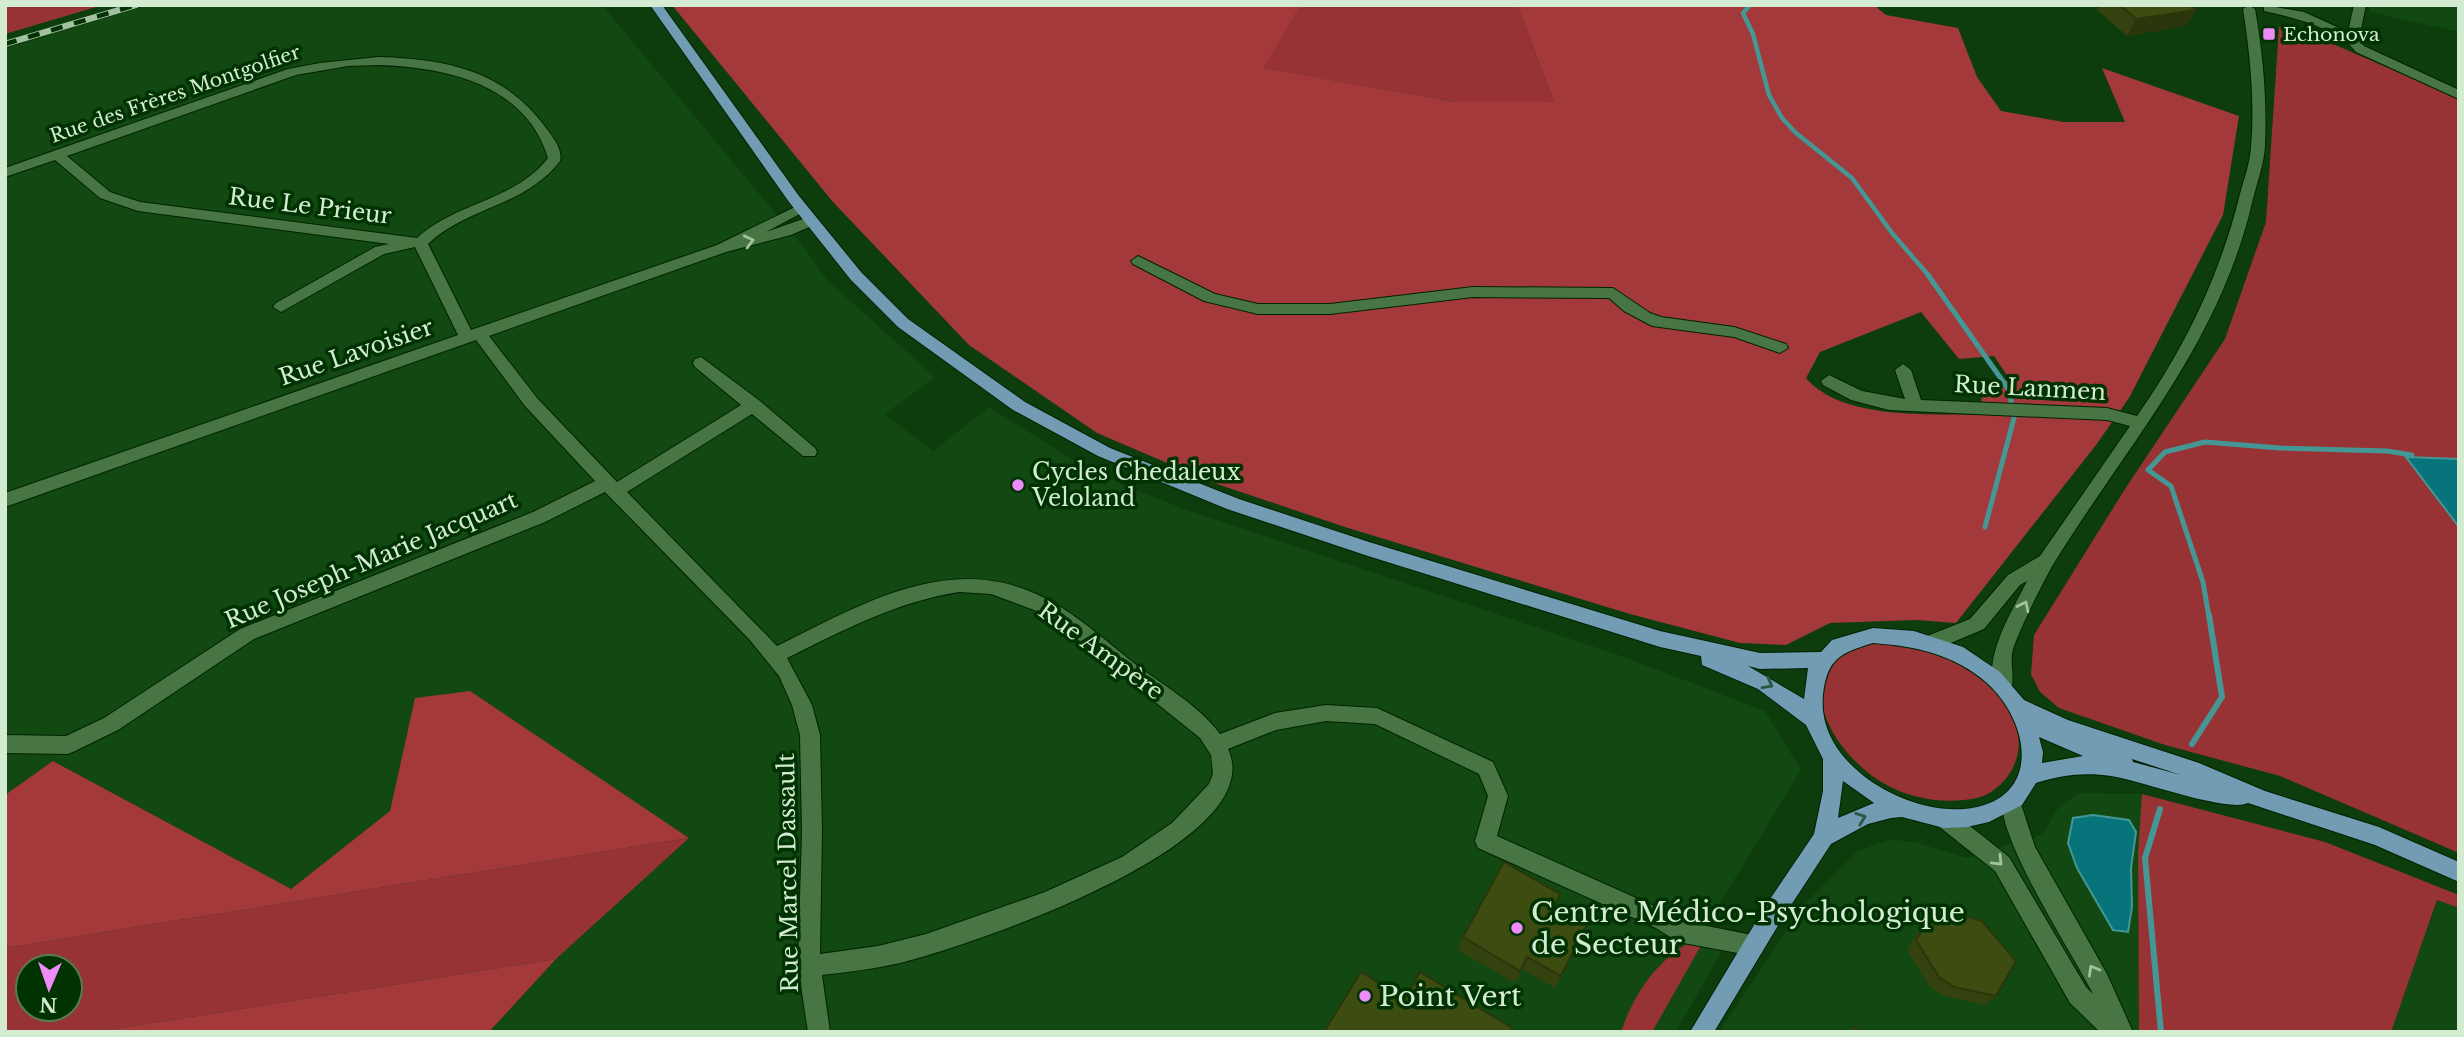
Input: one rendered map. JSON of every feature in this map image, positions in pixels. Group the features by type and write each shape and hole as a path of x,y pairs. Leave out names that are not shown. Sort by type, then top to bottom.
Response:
{"main road":[{"path":"656,5 807,215 856,276 903,323 1019,406 1104,452 1258,512 1660,639 1762,680 1792,698 1813,719"},
{"path":"1895,635 1934,642 1983,667 2003,685 2023,715 2033,750 2030,776 2011,802 1992,813 1970,818 1944,818 1902,808 1876,795 1852,778 1833,758 1813,719 1811,697 1814,677 1824,660 1839,647 1859,638 1895,635"},
{"path":"1660,639 1760,661 1824,660"},
{"path":"2023,715 2115,759 2199,780 2226,783 2261,799 2379,837 2459,872"},
{"path":"1701,1032 1754,944 1824,837 1833,791 1833,758"},
{"path":"2030,776 2067,766 2095,766 2122,769 2231,796 2261,799"},
{"path":"1824,837 1860,816 1902,808"}],"street":[{"path":"2288,5 2356,38 2459,95"},
{"path":"2356,38 2360,5"},
{"path":"2003,685 2003,651 2046,561 2141,423 2188,348 2218,288 2241,219 2258,149 2257,59 2242,7 2270,7 2300,15 2356,38"},
{"name":"Rue des Frères Montgolfier","path":"5,173 293,72 320,65 381,59 423,63 461,72 498,88 518,101 551,143 555,158 547,173 531,185 440,226 419,243"},
{"name":"Rue Le Prieur","path":"57,155 106,195 138,206 419,243"},
{"name":"Rue Lavoisier","path":"5,500 722,248 786,232 807,215"},
{"path":"419,243 473,335"},
{"name":"Rue Le Prieur","path":"281,307 380,250 419,243"},
{"path":"1138,261 1196,293 1237,306 1278,310 1345,308 1427,296 1529,290 1613,293 1630,310 1665,326 1732,332 1780,348"},
{"name":"Rue Marcel Dassault","path":"473,335 611,487 757,634 786,671 802,705 810,735 813,807 809,966 819,1032"},
{"path":"701,363 809,452"},
{"path":"1903,370 1915,405"},
{"name":"Rue Lanmen","path":"1829,382 1857,396 1889,404 2107,414 2141,423"},
{"path":"611,487 754,405"},
{"name":"Rue Joseph-Marie Jacquart","path":"5,744 68,745 111,724 247,634 611,487"},
{"path":"1934,642 1977,624 2014,580 2046,561"},
{"name":"Rue Ampère","path":"774,656 890,602 941,586 985,586 1022,596 1063,619 1190,716 1218,744"},
{"path":"809,966 887,955 937,941 1087,886 1147,854 1192,818 1217,792 1224,769 1218,744 1275,722 1326,713 1377,716 1486,768 1498,796 1485,841 1664,921 1678,931 1754,944"},
{"path":"2011,802 2013,819 2023,847 2109,998 2122,1032"},
{"path":"1944,818 2002,863 2078,995 2117,1032"}],"shaded area":[{"path":"5,5 103,5 5,34"},
{"path":"149,5 602,5 805,249 828,281 935,377 885,414 933,451 989,407 1093,472 1184,509 1624,657 1765,711 1801,770 1706,926 1734,936 1720,954 1676,1032 489,1032 556,959 688,838 415,698 390,811 290,889 54,761 5,795 5,49"},
{"path":"672,5 1301,5 1263,68 1456,102 1554,102 1517,5 1874,5 1886,15 1958,28 1977,77 2001,111 2064,122 2125,122 2102,68 2239,116 2223,215 2129,398 2096,445 1956,623 1916,620 1830,623 1786,645 1740,643 1630,614 1345,527 1214,483 1097,433 969,345 833,202","holes":["1921,312 1959,359 1994,356 2010,380 1981,382 1982,415 1913,414 1864,408 1842,402 1822,392 1806,378 1820,352"]},
{"path":"1301,5 1517,5 1554,102 1456,102 1262,68"},
{"path":"2370,5 2459,5 2459,32 2370,12"},
{"path":"2287,24 2459,100 2459,459 2407,458 2459,527 2459,853 2280,776 2165,745 2059,708 2040,692 2031,674 2034,635 2125,489 2225,339 2266,222 2279,27"},
{"path":"1873,640 1936,647 1953,656 1987,682 2012,716 2018,734 2018,753 2004,781 1982,797 1942,800 1918,797 1885,784 1852,758 1828,721 1822,702 1822,682 1831,664 1848,649"},
{"path":"470,691 689,838 5,948 5,795 53,761 291,889 390,811 415,698"},
{"path":"2079,793 2142,794 2138,853 2139,1032 1719,1032 1803,906 1858,851 1891,839 1917,843 1967,858 2043,834 2058,808"},
{"path":"2142,794 2325,842 2459,895 2459,908 2437,900 2391,1032 2139,1032 2138,853"},
{"path":"689,838 556,959 96,1032 5,1032 5,948"},
{"path":"2438,900 2459,908 2459,1032 2391,1032"},
{"path":"1690,942 1703,942 1652,1032 1621,1032 1632,1005 1656,969"},
{"path":"556,959 489,1032 96,1032"}],"water":[{"path":"2406,457 2459,459 2459,527"},
{"path":"2093,815 2129,820 2136,832 2131,868 2132,907 2128,932 2113,930 2077,868 2068,843 2073,818"}],"building":[{"path":"2120,5 2190,5 2196,10 2136,19"},
{"name":"Centre Médico-Psychologique de Secteur","path":"1504,862 1560,894 1554,906 1587,924 1561,976 1527,957 1520,971 1463,937"},
{"path":"1937,907 1982,921 2016,961 1996,996 1954,987 1939,977 1916,940"},
{"name":"Point Vert","path":"1361,972 1405,999 1420,972 1512,1028 1510,1032 1324,1032"}],"waterway":[{"path":"1750,5 1743,13 1753,34 1769,95 1782,118 1796,133 1852,178 1892,233 1930,277"},
{"path":"1928,275 2009,390 2014,418 1985,527"},
{"path":"2209,617 2203,582 2171,486 2148,470 2165,452 2205,442 2280,448 2387,451 2412,455"},
{"path":"2192,744 2222,697 2209,615"},
{"path":"2160,809 2145,858 2161,1032"}],"railway":[{"path":"5,44 136,5"}],"place":[{"name":"Echonova","path":"2269,34"},
{"name":"Cycles Chedaleux Veloland","path":"1018,485"},
{"name":"Centre Médico-Psychologique de Secteur","path":"1517,928"},
{"name":"Point Vert","path":"1365,996"}]}
